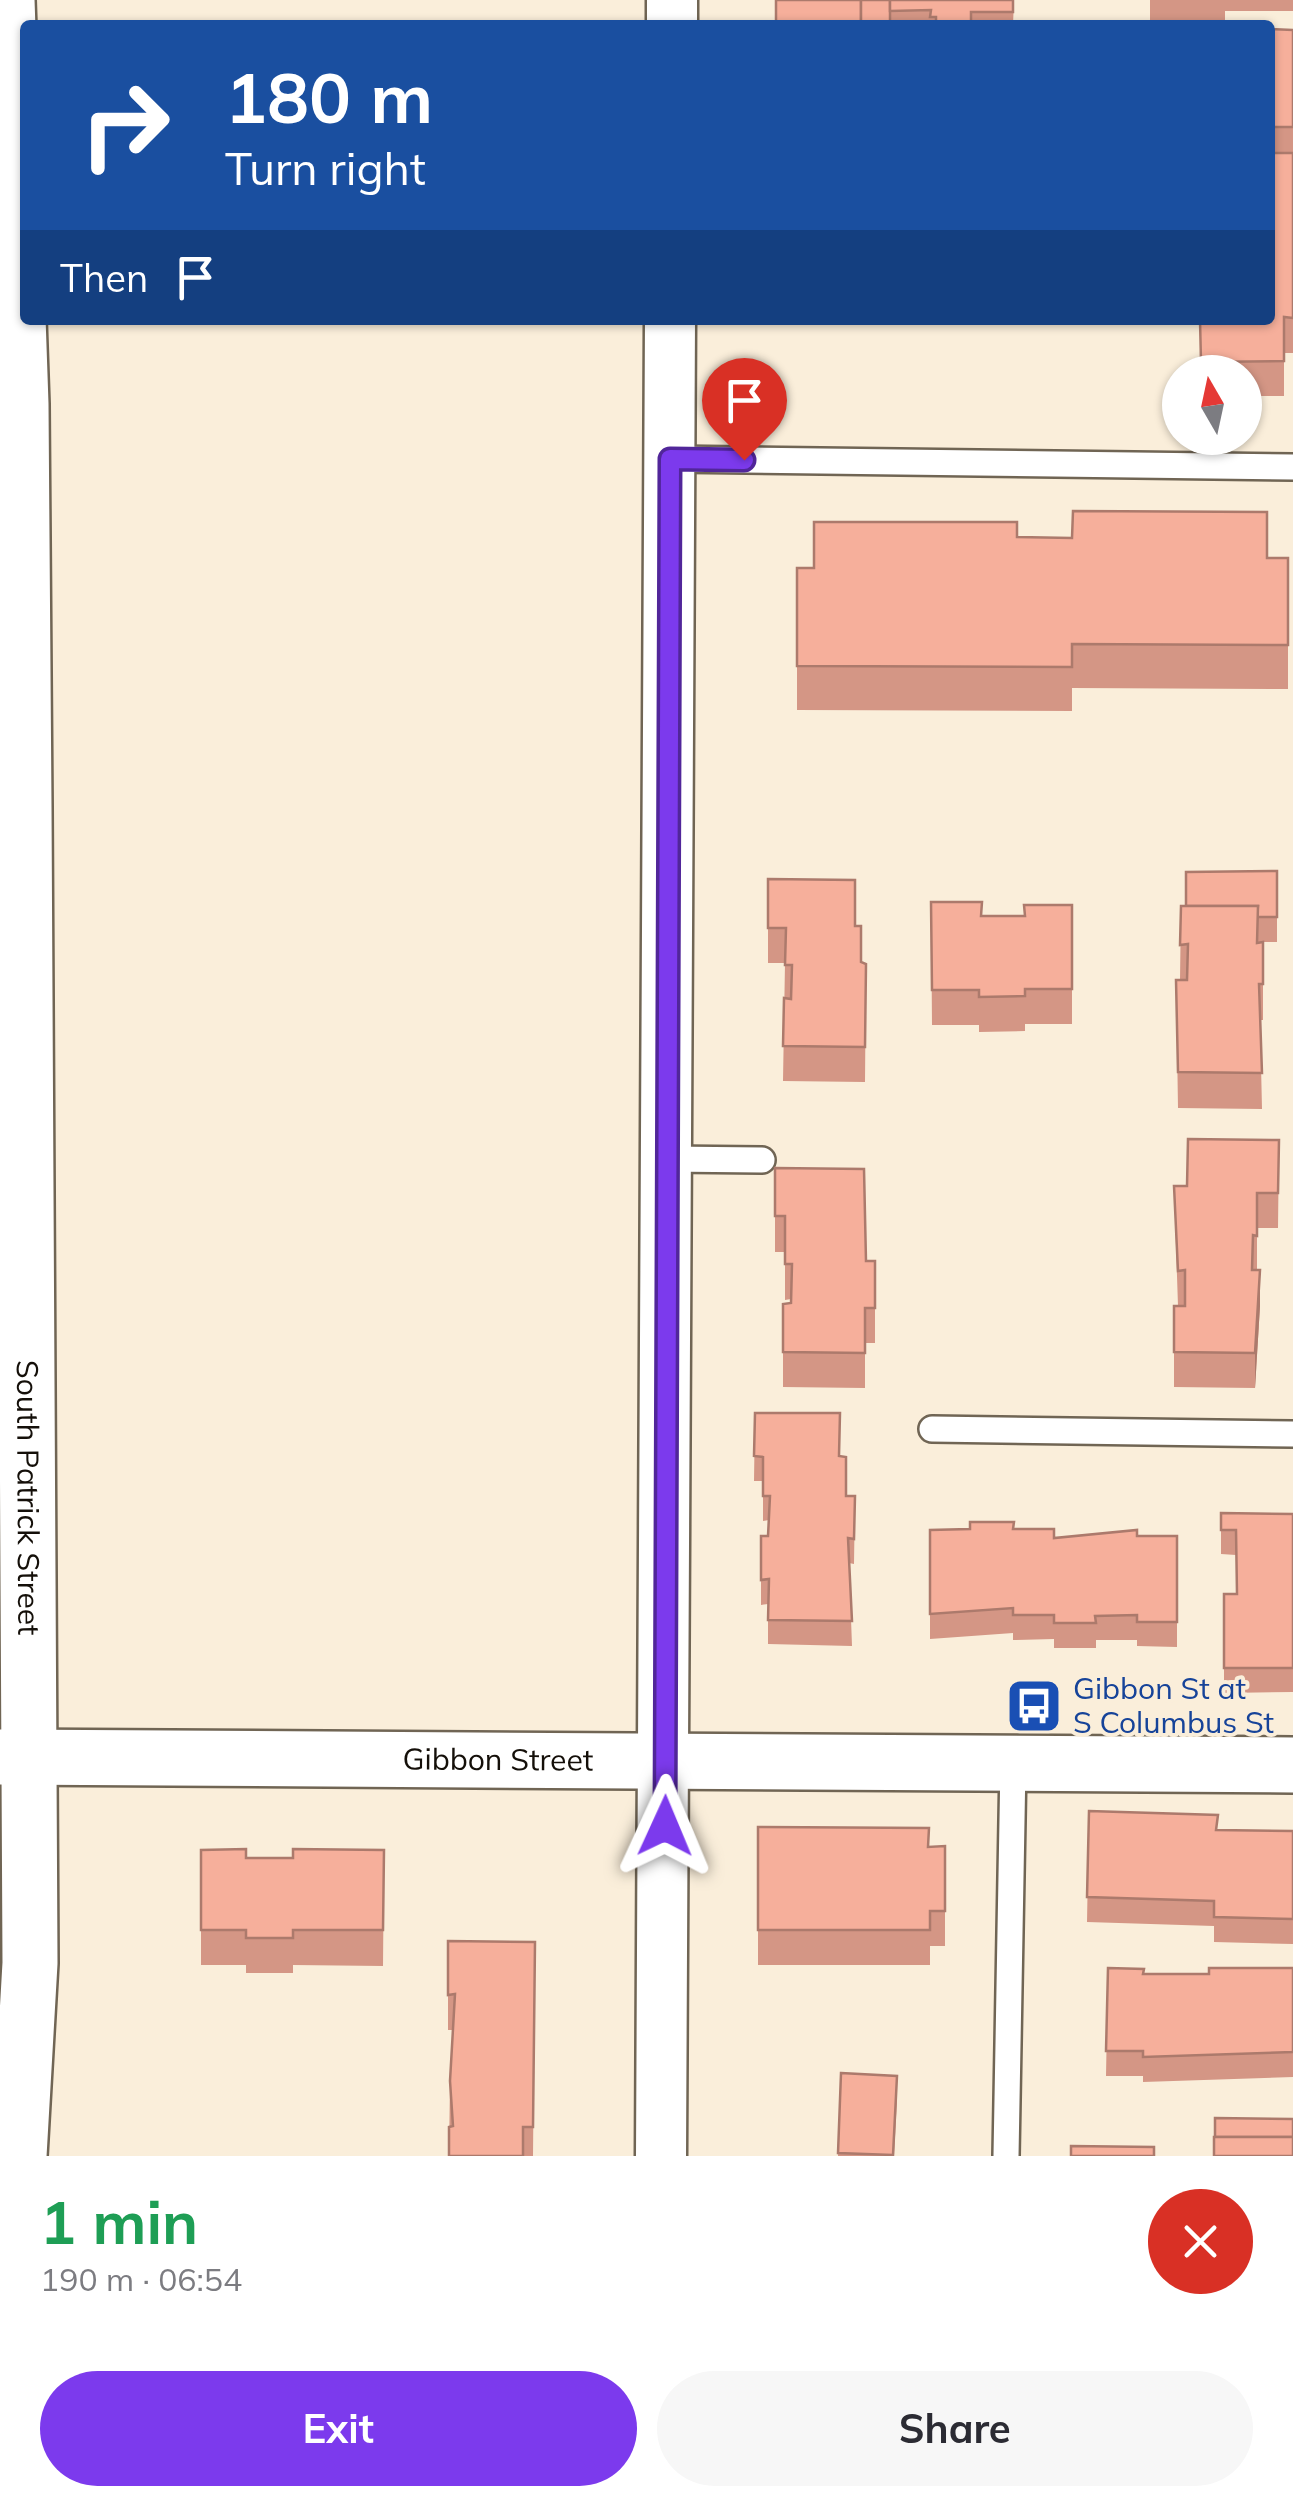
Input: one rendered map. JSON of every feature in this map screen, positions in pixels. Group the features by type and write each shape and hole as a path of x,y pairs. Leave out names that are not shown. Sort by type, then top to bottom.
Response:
{"main road":[{"name":"South Patrick Street","path":"7,0 21,404 12,807 15,1757 30,1963 19,2156"},
{"name":"Gibbon Street","path":"15,1757 1293,1765"}],"street":[{"path":"661,2156 666,1762 670,325"}],"lane":[{"path":"670,459 1293,468"},
{"path":"667,1159 762,1160"},
{"path":"932,1430 1293,1434"},
{"path":"1006,2156 1012,1764"}],"building":[{"path":"776,0 861,0 861,20 776,20"},
{"path":"861,0 890,0 890,20 861,20"},
{"path":"890,0 1013,0 1013,12 971,12 971,20 936,20 930,17 931,10 890,11"},
{"path":"1275,29 1293,30 1293,127 1275,127"},
{"path":"1275,153 1293,153 1293,318 1284,317 1284,361 1262,361 1262,355 1201,355 1200,325 1275,325"},
{"path":"1073,511 1267,512 1267,558 1288,558 1288,645 1072,644 1072,667 797,666 797,568 814,568 814,522 1017,522 1017,537 1072,538"},
{"path":"1277,871 1277,917 1257,917 1258,906 1186,906 1186,872"},
{"path":"768,879 855,880 855,926 861,926 861,962 866,964 865,1047 783,1046 784,998 791,999 792,965 785,965 786,928 768,928"},
{"path":"931,902 982,902 981,916 1025,916 1024,905 1072,905 1072,989 1025,989 1025,996 979,997 979,990 932,990"},
{"path":"1181,906 1258,906 1257,943 1263,942 1263,984 1259,984 1262,1073 1178,1072 1176,980 1187,980 1188,944 1180,945"},
{"path":"1188,1139 1279,1140 1278,1193 1257,1193 1252,1270 1260,1270 1255,1353 1174,1352 1174,1306 1185,1306 1185,1270 1178,1271 1174,1186 1187,1186"},
{"path":"775,1168 864,1169 866,1261 875,1261 875,1308 865,1308 865,1353 783,1352 783,1304 791,1303 792,1264 785,1264 785,1216 775,1216"},
{"path":"755,1413 840,1413 839,1456 846,1457 846,1496 855,1496 854,1539 848,1538 852,1621 768,1620 769,1579 761,1580 761,1536 768,1536 770,1496 763,1496 763,1457 754,1456"},
{"path":"1221,1513 1293,1514 1293,1668 1224,1668 1224,1594 1237,1594 1236,1530 1221,1530"},
{"path":"970,1522 1014,1522 1013,1529 1054,1529 1054,1538 1137,1530 1137,1536 1177,1536 1177,1622 1137,1622 1137,1615 1095,1616 1096,1623 1054,1623 1054,1615 1013,1615 1013,1608 930,1614 930,1530 970,1529"},
{"path":"1089,1811 1218,1815 1216,1830 1293,1831 1293,1919 1214,1917 1214,1901 1087,1897"},
{"path":"758,1827 929,1828 928,1847 945,1846 945,1911 930,1911 930,1930 758,1930"},
{"path":"246,1849 246,1858 293,1858 293,1849 384,1850 383,1930 293,1930 293,1938 246,1938 246,1930 201,1930 201,1850"},
{"path":"448,1941 535,1942 533,2127 523,2127 523,2156 449,2156 455,1994 448,1995"},
{"path":"1108,1968 1144,1969 1143,1974 1209,1974 1209,1968 1293,1968 1293,2052 1143,2057 1143,2051 1106,2051"},
{"path":"841,2073 897,2076 893,2155 838,2153"},
{"path":"1215,2118 1293,2119 1293,2137 1215,2137"},
{"path":"1214,2137 1293,2137 1293,2156 1214,2156"},
{"path":"1071,2146 1154,2147 1154,2156 1071,2156"}],"place":[{"name":"Gibbon St at S Columbus St","path":"1034,1706"}],"route":[{"path":"665,1826 670,459 744,460"}]}
